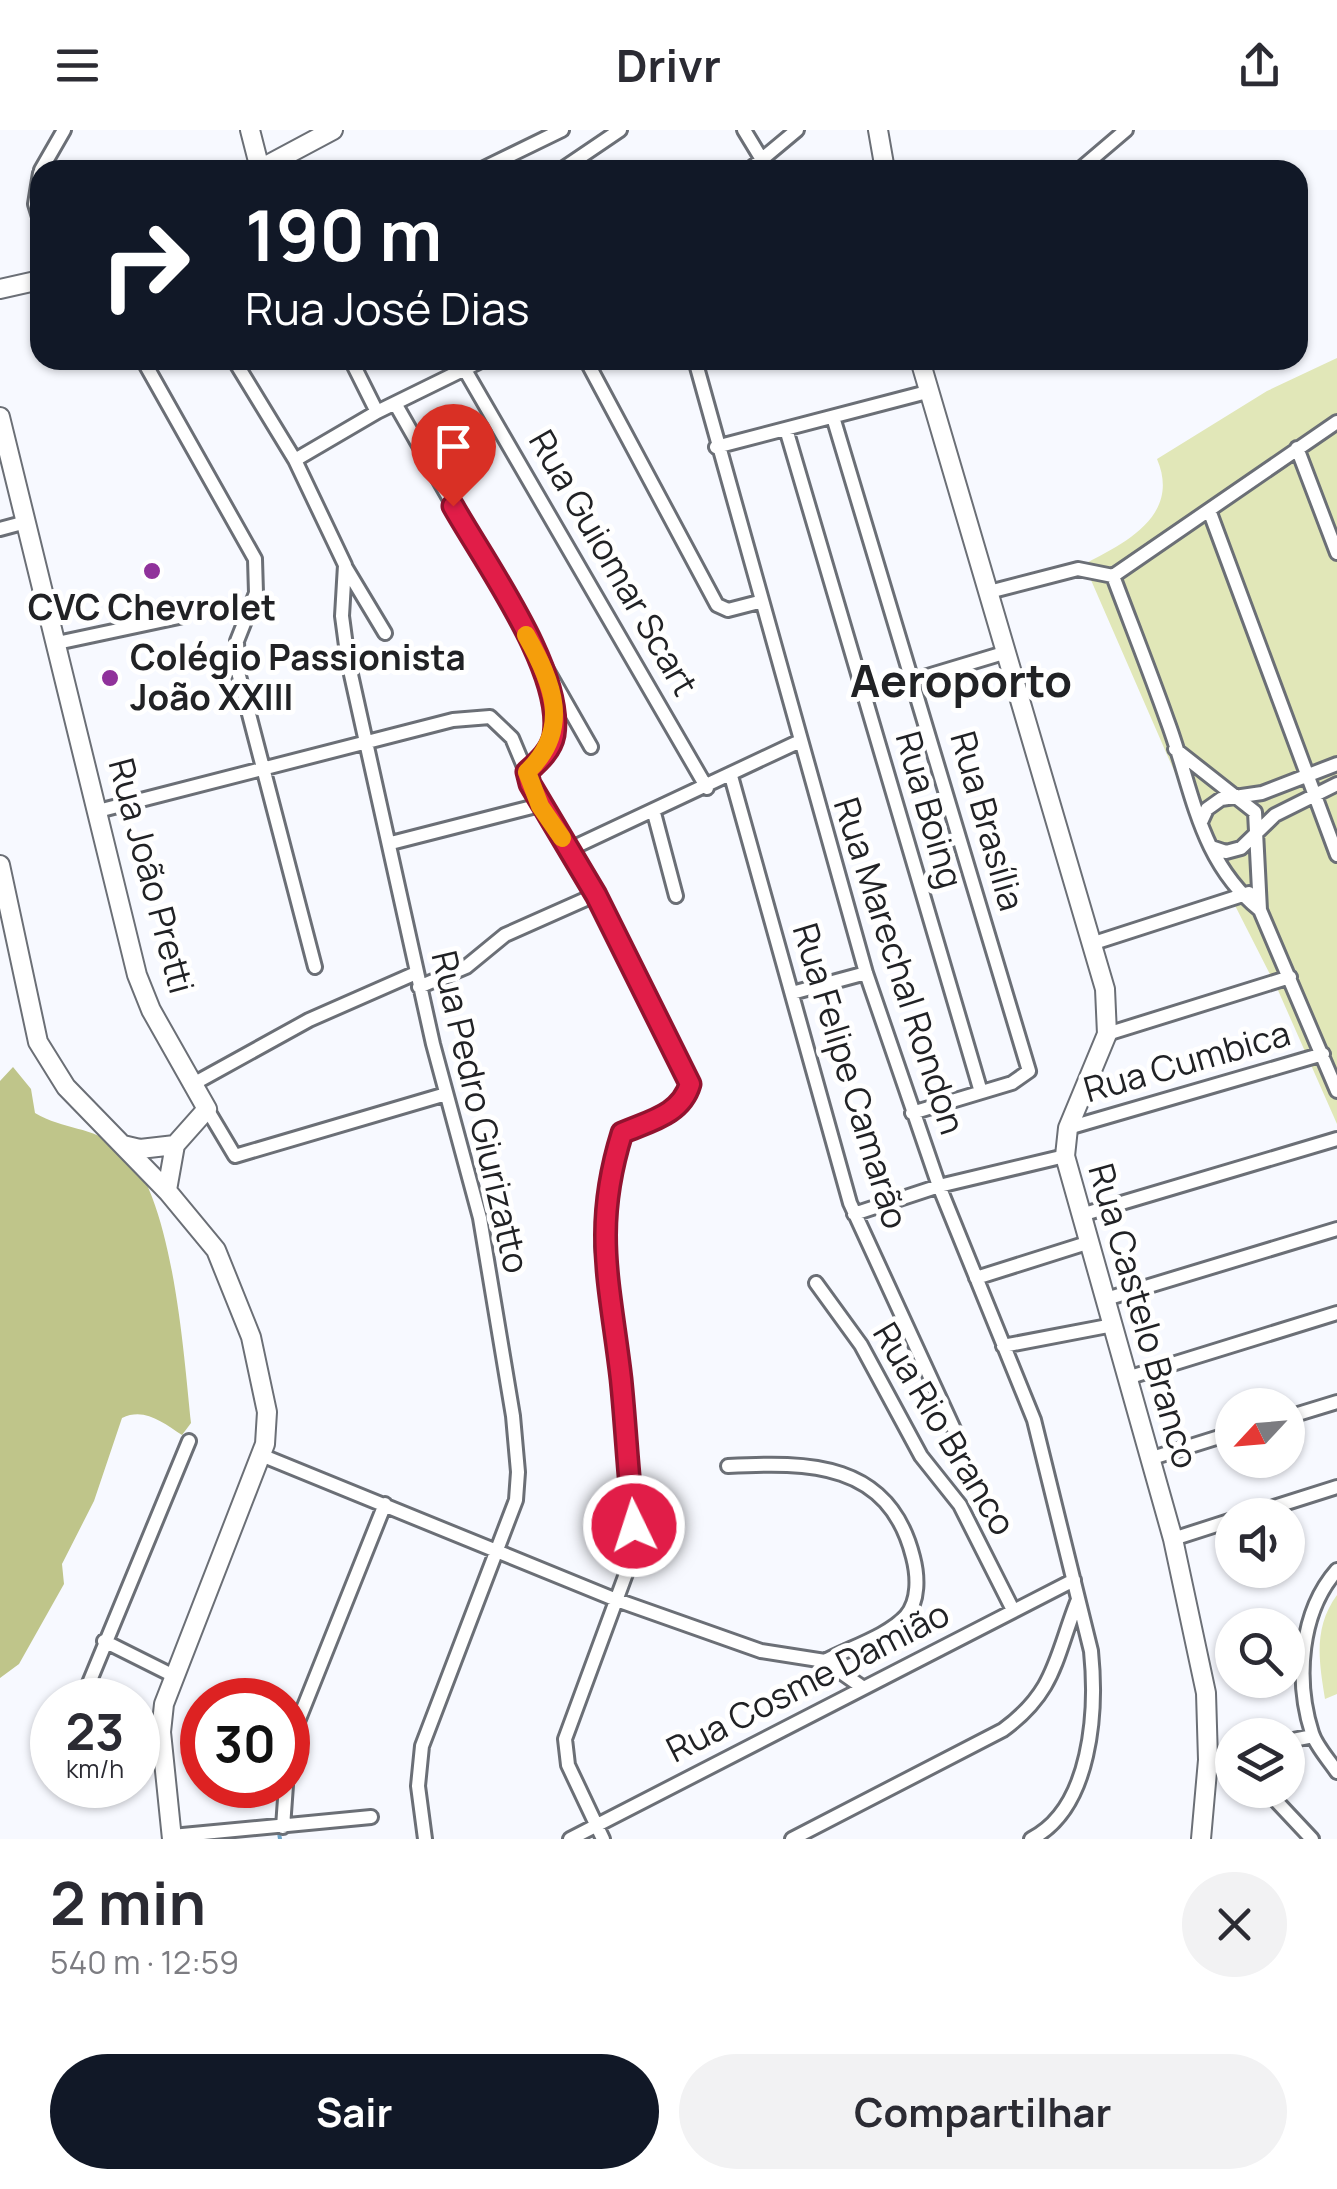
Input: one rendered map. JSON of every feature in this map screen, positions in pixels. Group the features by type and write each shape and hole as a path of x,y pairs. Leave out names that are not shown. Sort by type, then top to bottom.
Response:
{"main road":[{"path":"250,130 257,160"},
{"path":"276,160 333,130"},
{"path":"878,130 883,160"},
{"path":"0,290 30,282"},
{"name":"Rua Castelo Branco","path":"922,370 1106,989 1106,1034 1068,1128 1064,1156 1173,1539 1206,1693 1208,1760 1201,1839"},
{"name":"Rua João Pretti","path":"0,417 144,995 207,1109"},
{"path":"0,865 38,1042 66,1087 201,1229 230,1276 251,1337 268,1412 268,1431 261,1455 164,1704 161,1732 172,1838"},
{"path":"167,1190 175,1145 207,1109"},
{"path":"123,1145 175,1145"}],"street":[{"path":"47,160 64,130"},
{"path":"500,160 562,130"},
{"path":"576,160 620,130"},
{"path":"744,130 761,158 797,130"},
{"path":"1091,160 1126,130"},
{"path":"148,370 254,559 256,593 237,641 238,672 266,767 315,967"},
{"name":"Rua Pedro Giurizatto","path":"240,370 295,460 345,566 385,633"},
{"path":"356,370 377,412"},
{"path":"295,460 377,412 465,370"},
{"name":"Rua Guiomar Scart","path":"465,370 707,788"},
{"path":"591,370 717,605 728,610 760,602"},
{"name":"Rua Marechal Rondon","path":"697,370 798,742 866,973 939,1186 1038,1431 1074,1580 1094,1684 1092,1741 1060,1816 1031,1839"},
{"path":"716,447 927,392"},
{"path":"396,405 591,747"},
{"name":"Rua Brasília","path":"833,416 1030,1071 1012,1083 981,1092"},
{"path":"989,592 1078,569 1113,576 1337,422"},
{"name":"Rua Boing","path":"786,429 981,1092"},
{"path":"1297,448 1337,552"},
{"path":"1209,510 1337,855"},
{"path":"0,529 26,522"},
{"name":"Rua Pedro Giurizatto","path":"345,566 342,616 418,980 480,1218 513,1416 518,1485 498,1551 456,1648 422,1746 418,1786 425,1839"},
{"path":"1113,576 1211,847 1224,874 1260,910"},
{"path":"57,643 179,617"},
{"path":"864,695 1007,652"},
{"path":"527,772 544,756 554,736 548,674"},
{"path":"98,811 452,720 481,716 498,722 512,738 540,806 596,895 690,1084 684,1101 672,1111 622,1133 605,1201 602,1246 620,1375 634,1541 630,1568 614,1599 565,1739 568,1765 603,1839"},
{"path":"570,849 654,813 798,742"},
{"path":"1175,749 1217,786 1255,812 1260,910 1337,1091"},
{"path":"1201,822 1212,804 1337,764"},
{"name":"Rua Felipe Camarão","path":"731,776 854,1214 959,1440"},
{"path":"1211,847 1234,851 1314,793 1337,784"},
{"path":"391,843 540,806"},
{"path":"654,813 676,896"},
{"path":"1094,944 1258,891"},
{"path":"195,1083 309,1020 418,980 466,967 505,935 596,895"},
{"path":"792,993 866,973"},
{"path":"1106,1034 1290,978"},
{"name":"Rua Cumbica","path":"1068,1128 1323,1054"},
{"path":"912,1112 981,1092"},
{"path":"207,1109 235,1156 446,1094"},
{"path":"1081,1214 1337,1139"},
{"path":"854,1214 939,1186 1064,1156"},
{"path":"1106,1299 1337,1229"},
{"path":"976,1278 1090,1242"},
{"name":"Rua Rio Branco","path":"816,1283 861,1345 920,1456 960,1505 1012,1610"},
{"path":"1126,1378 1337,1312"},
{"path":"1003,1346 1113,1325"},
{"path":"1305,1412 1337,1402"},
{"path":"1149,1458 1215,1439"},
{"path":"90,1678 189,1441"},
{"path":"261,1455 614,1599 761,1651 825,1661 862,1687"},
{"path":"728,1466 832,1468 857,1478 895,1516 912,1554 916,1577 909,1612 892,1626 825,1661"},
{"path":"1302,1498 1337,1487"},
{"path":"310,1689 384,1504"},
{"path":"1173,1539 1215,1525"},
{"path":"1337,1570 1319,1597 1307,1629 1304,1676 1313,1736 1337,1772"},
{"name":"Rua Cosme Damião","path":"570,1839 1074,1580"},
{"path":"792,1839 1003,1730 1029,1711 1049,1681 1078,1599"},
{"path":"104,1641 174,1676"},
{"path":"1305,1738 1313,1736"},
{"path":"1208,1760 1215,1759"},
{"path":"283,1827 284,1808"},
{"path":"1283,1808 1312,1839"},
{"path":"172,1838 371,1817"}],"green space":[{"path":"1337,358 1337,1124 1277,988 1219,874 1084,564 1132,536 1156,511 1162,496 1157,459 1267,391"},
{"path":"13,1067 31,1089 35,1113 109,1141 138,1168 164,1235 173,1276 191,1423 182,1435 146,1415 122,1418 94,1501 62,1564 64,1584 19,1664 0,1678 0,1081"},
{"path":"1337,1595 1337,1694 1325,1699 1321,1632"}],"waterway":[{"path":"279,1833 280,1839"}],"slow traffic":[{"path":"526,635 548,674 554,736 544,756 527,772 540,806 562,838"}],"place":[{"name":"CVC Chevrolet","path":"152,571"},
{"name":"Colégio Passionista João XXIII","path":"110,678"}],"district":[{"name":"Aeroporto","path":"961,681"}],"route":[{"path":"453,506 548,674 554,736 544,756 527,772 530,784 596,895 690,1084 684,1101 672,1111 622,1133 605,1201 602,1246 620,1375 634,1526"}]}
